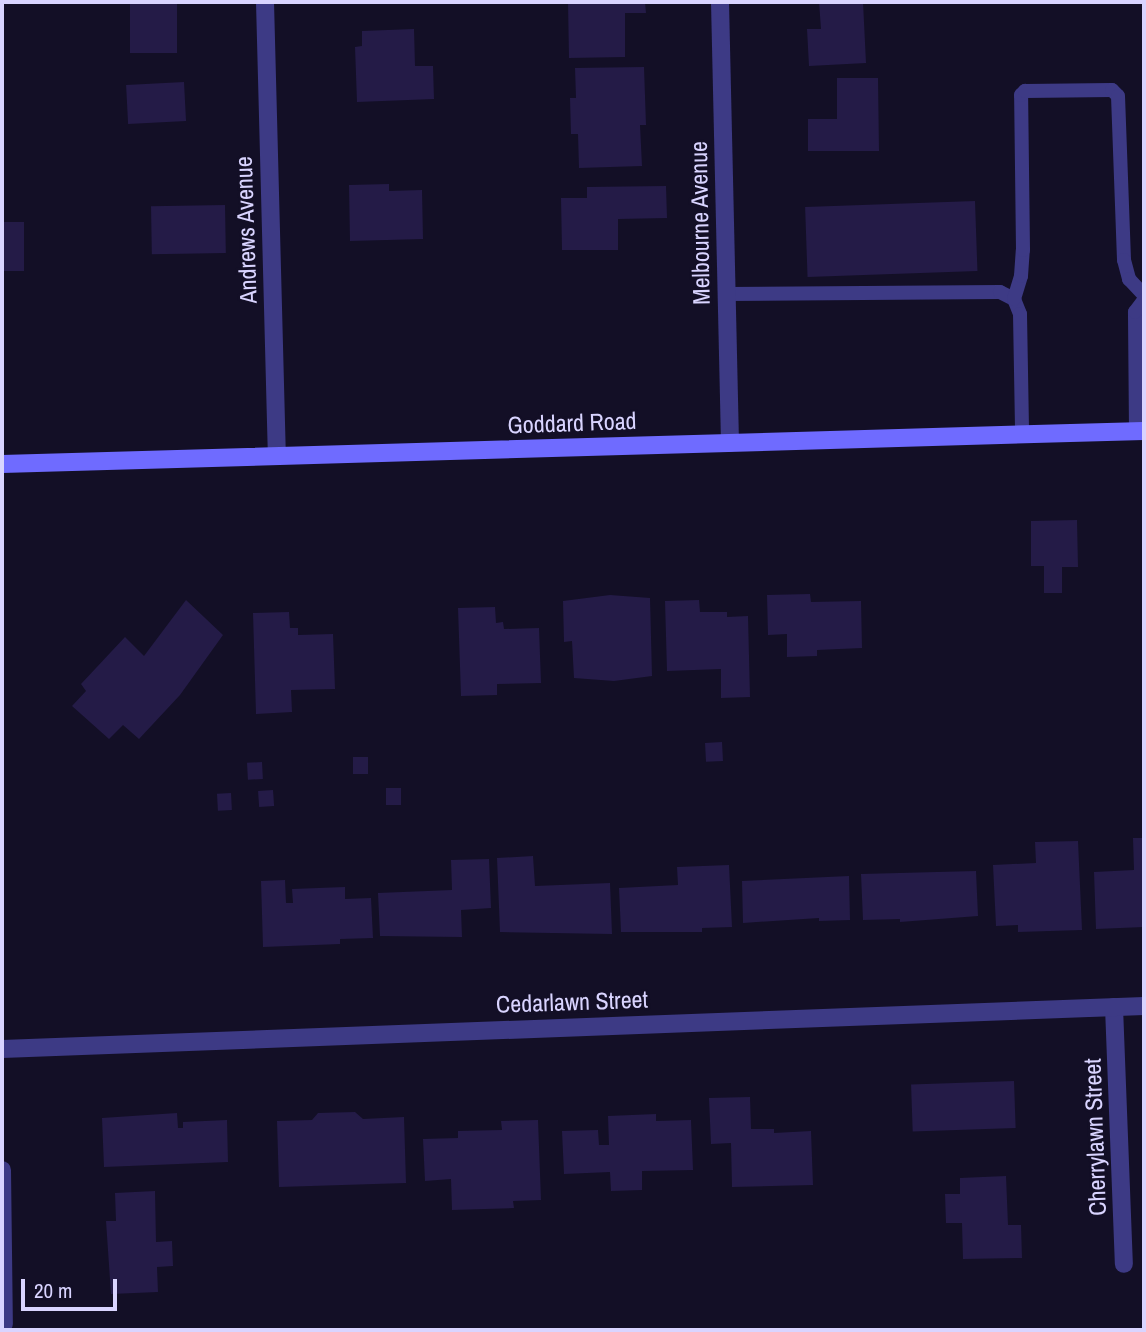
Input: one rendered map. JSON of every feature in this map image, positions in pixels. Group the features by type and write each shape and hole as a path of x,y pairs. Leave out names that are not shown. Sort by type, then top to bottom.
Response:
{"main road":[{"name":"Goddard Road","path":"2,464 1140,431"}],"street":[{"name":"Andrews Avenue","path":"265,2 277,456"},
{"name":"Melbourne Avenue","path":"719,2 730,443"},
{"name":"Cedarlawn Street","path":"2,1049 1144,1006"},
{"name":"Cherrylawn Street","path":"1114,1007 1124,1264"},
{"path":"2,1170 4,1327"}],"lane":[{"path":"1021,434 1020,314 1014,299 1021,276 1023,250 1021,95 1026,91 1112,90 1118,96 1124,260 1129,279 1144,295"},
{"path":"726,294 1000,292 1014,299"},
{"path":"1140,431 1135,312 1144,300"}],"building":[{"path":"130,2 177,2 177,53 130,53"},
{"path":"568,2 645,2 646,13 625,13 625,57 569,58"},
{"path":"819,2 863,2 866,63 809,66 807,29 821,29"},
{"path":"414,29 415,66 433,66 434,99 357,102 355,47 362,46 362,31"},
{"path":"644,67 646,125 640,125 642,166 579,168 578,134 571,134 570,98 576,98 575,68"},
{"path":"837,78 878,78 879,151 808,151 808,119 837,119"},
{"path":"184,82 186,121 128,124 126,85"},
{"path":"389,184 389,191 422,190 423,239 350,241 349,185"},
{"path":"666,186 667,218 618,219 618,250 562,250 561,198 587,198 587,187"},
{"path":"975,201 977,271 808,277 805,207"},
{"path":"225,205 226,253 152,254 151,206"},
{"path":"2,222 24,222 24,271 2,271"},
{"path":"1077,520 1078,567 1062,567 1062,593 1044,593 1044,566 1031,566 1031,521"},
{"path":"810,594 811,602 861,601 862,648 817,650 817,656 787,657 787,634 768,635 767,595"},
{"path":"610,595 650,598 652,676 614,681 574,678 572,641 564,642 563,601"},
{"path":"186,600 223,635 180,695 139,739 123,725 109,739 72,706 86,691 81,684 125,637 144,656"},
{"path":"699,600 700,612 727,612 727,617 748,616 750,697 721,698 721,669 667,671 665,601"},
{"path":"495,607 496,623 503,622 504,629 539,628 541,683 497,684 497,695 461,696 458,608"},
{"path":"289,612 290,628 298,628 298,635 333,634 335,689 291,690 292,712 256,714 253,613"},
{"path":"722,742 723,761 706,762 705,743"},
{"path":"353,757 368,757 368,774 353,774"},
{"path":"262,762 263,779 248,780 247,763"},
{"path":"386,788 401,788 401,805 386,805"},
{"path":"273,790 274,806 259,807 258,791"},
{"path":"231,793 232,810 218,811 217,794"},
{"path":"1133,838 1144,838 1144,927 1096,929 1094,872 1134,870"},
{"path":"1078,841 1082,930 1018,932 1018,925 996,926 993,865 1036,863 1035,842"},
{"path":"533,856 535,886 610,883 612,934 500,932 497,858"},
{"path":"489,859 491,908 461,910 462,937 380,936 378,893 452,890 451,860"},
{"path":"729,865 732,927 702,928 702,932 621,932 619,888 678,885 677,867"},
{"path":"976,871 978,916 900,922 900,919 863,920 861,874"},
{"path":"849,876 850,920 819,921 819,918 743,923 742,881"},
{"path":"285,880 286,903 293,903 292,889 345,887 345,899 371,898 373,938 340,939 340,944 263,947 261,881"},
{"path":"1014,1081 1016,1128 913,1132 911,1085"},
{"path":"750,1097 751,1129 774,1129 774,1133 811,1131 813,1185 732,1187 731,1143 711,1144 709,1098"},
{"path":"355,1112 363,1119 404,1117 406,1183 279,1187 277,1121 312,1120 318,1113"},
{"path":"177,1113 178,1128 183,1128 183,1122 227,1120 228,1162 104,1167 102,1118"},
{"path":"656,1114 656,1121 691,1120 693,1170 642,1171 642,1190 611,1191 610,1172 564,1174 562,1131 598,1130 599,1145 609,1145 608,1116"},
{"path":"538,1120 541,1200 513,1201 514,1208 452,1210 451,1179 425,1181 423,1139 458,1138 458,1131 502,1130 501,1121"},
{"path":"1006,1176 1008,1225 1021,1225 1022,1258 963,1259 962,1223 946,1223 945,1194 960,1194 960,1178"},
{"path":"155,1191 156,1242 172,1241 173,1266 157,1267 158,1292 111,1294 106,1221 116,1221 115,1193"}]}
